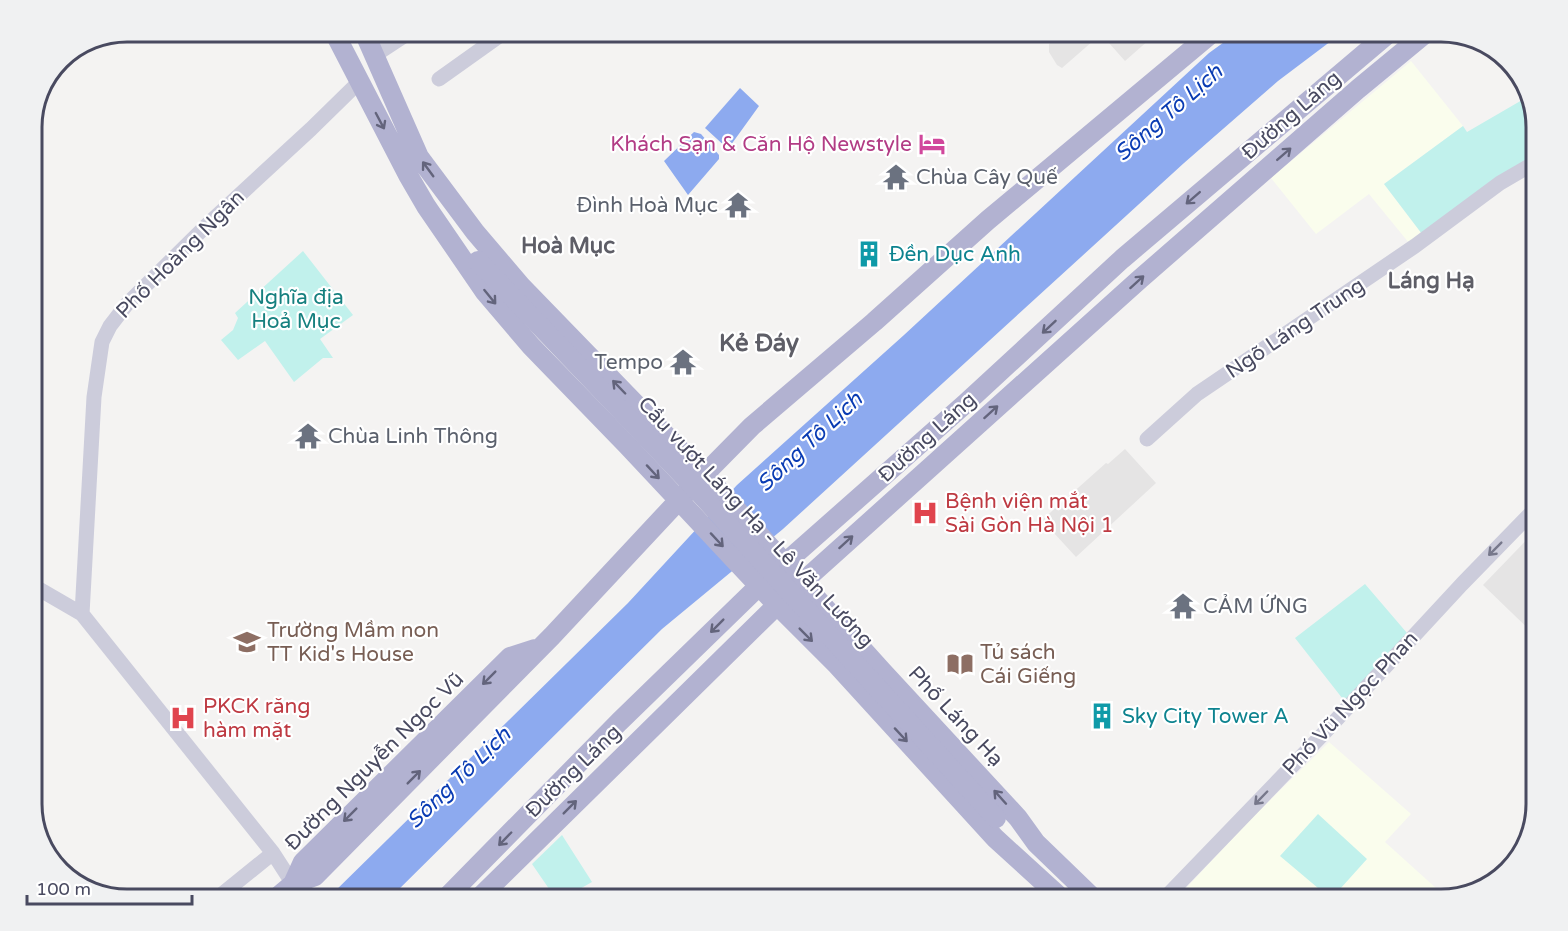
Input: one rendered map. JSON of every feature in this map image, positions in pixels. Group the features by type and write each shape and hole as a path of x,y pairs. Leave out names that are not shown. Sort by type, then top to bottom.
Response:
{"main road":[{"path":"339,42 408,175 485,292 526,340 777,605 837,665 995,838 1050,889"},
{"path":"369,42 419,157 462,216"},
{"name":"Đường Nguyễn Ngọc Vũ","path":"297,889 303,862 510,657 538,649 711,481 753,426 866,329 987,220 1201,42"},
{"name":"Đường Láng","path":"456,889 619,723 785,562 966,403 1122,260 1378,42"},
{"name":"Đường Láng","path":"488,889 803,581 1140,279 1415,42"},
{"path":"1227,169 1245,188"},
{"name":"Phố Láng Hạ","path":"462,216 521,286 711,481 1018,818 1036,843 1083,889"},
{"name":"Cầu vượt Láng Hạ - Lê Văn Lương","path":"462,216 478,261"},
{"name":"Cầu vượt Láng Hạ - Lê Văn Lương","path":"444,232 478,261 697,490 996,818 1021,861"},
{"path":"627,445 652,420"},
{"path":"837,665 859,646"},
{"name":"Cầu vượt Láng Hạ - Lê Văn Lương","path":"996,818 1036,843"},
{"path":"468,877 476,889"}],"street":[{"path":"375,55 395,42"},
{"path":"439,79 491,42"},
{"name":"Phố Hoàng Ngân","path":"82,614 93,397 102,342 110,326 127,304 208,224 359,82"},
{"name":"Ngõ Láng Trung","path":"1147,439 1197,394 1415,246 1500,183 1526,168"},
{"name":"Phố Vũ Ngọc Phan","path":"1174,889 1439,607 1526,518"},
{"path":"42,591 82,614 273,854 294,889"},
{"path":"230,889 273,854"}],"shaded area":[{"path":"1051,42 1092,42 1062,68 1057,65 1049,52 1049,44"},
{"path":"1108,42 1147,42 1125,61"},
{"path":"1411,61 1463,126 1384,184 1422,234 1409,243 1369,194 1316,234 1271,178"},
{"path":"1125,449 1156,483 1076,557 1042,520"},
{"path":"1526,540 1526,626 1483,585"},
{"path":"1329,742 1411,814 1385,842 1437,889 1185,889 1246,824"}],"green space":[{"path":"1522,100 1526,121 1526,163 1422,234 1384,184 1463,126 1467,132"},
{"name":"Nghĩa địa Hoả Mục","path":"303,251 353,315 320,339 333,358 323,358 294,382 265,341 238,360 221,340 233,330 238,318 235,313"},
{"path":"1365,584 1407,633 1346,703 1295,638"},
{"path":"1318,814 1367,859 1340,889 1319,889 1280,856"},
{"path":"562,835 592,882 580,889 549,889 532,864"}],"water":[{"name":"Sông Tô Lịch","path":"1224,42 1330,42 1278,81 1184,163 783,529 662,629 399,889 337,889 628,603 737,485 904,335 1209,53"},
{"path":"740,88 759,106 728,149 705,128"},
{"path":"694,132 701,134 719,155 719,159 688,195 664,161"}],"place":[{"name":"Khách Sạn & Căn Hộ Newstyle","path":"932,144"},
{"name":"Chùa Cây Quế","path":"896,177"},
{"name":"Đình Hoà Mục","path":"738,205"},
{"name":"Đền Dục Anh","path":"869,254"},
{"name":"Tempo","path":"683,362"},
{"name":"Chùa Linh Thông","path":"308,436"},
{"name":"Bệnh viện mắt Sài Gòn Hà Nội 1","path":"925,513"},
{"name":"CẢM ỨNG","path":"1183,606"},
{"name":"Trường Mầm non TT Kid's House","path":"247,642"},
{"name":"Tủ sách Cái Giếng","path":"960,664"},
{"name":"Sky City Tower A","path":"1102,716"},
{"name":"PKCK răng hàm mặt","path":"183,718"}],"district":[{"name":"Hoà Mục","path":"568,245"},
{"name":"Láng Hạ","path":"1431,280"},
{"name":"Kẻ Đáy","path":"759,343"}]}
